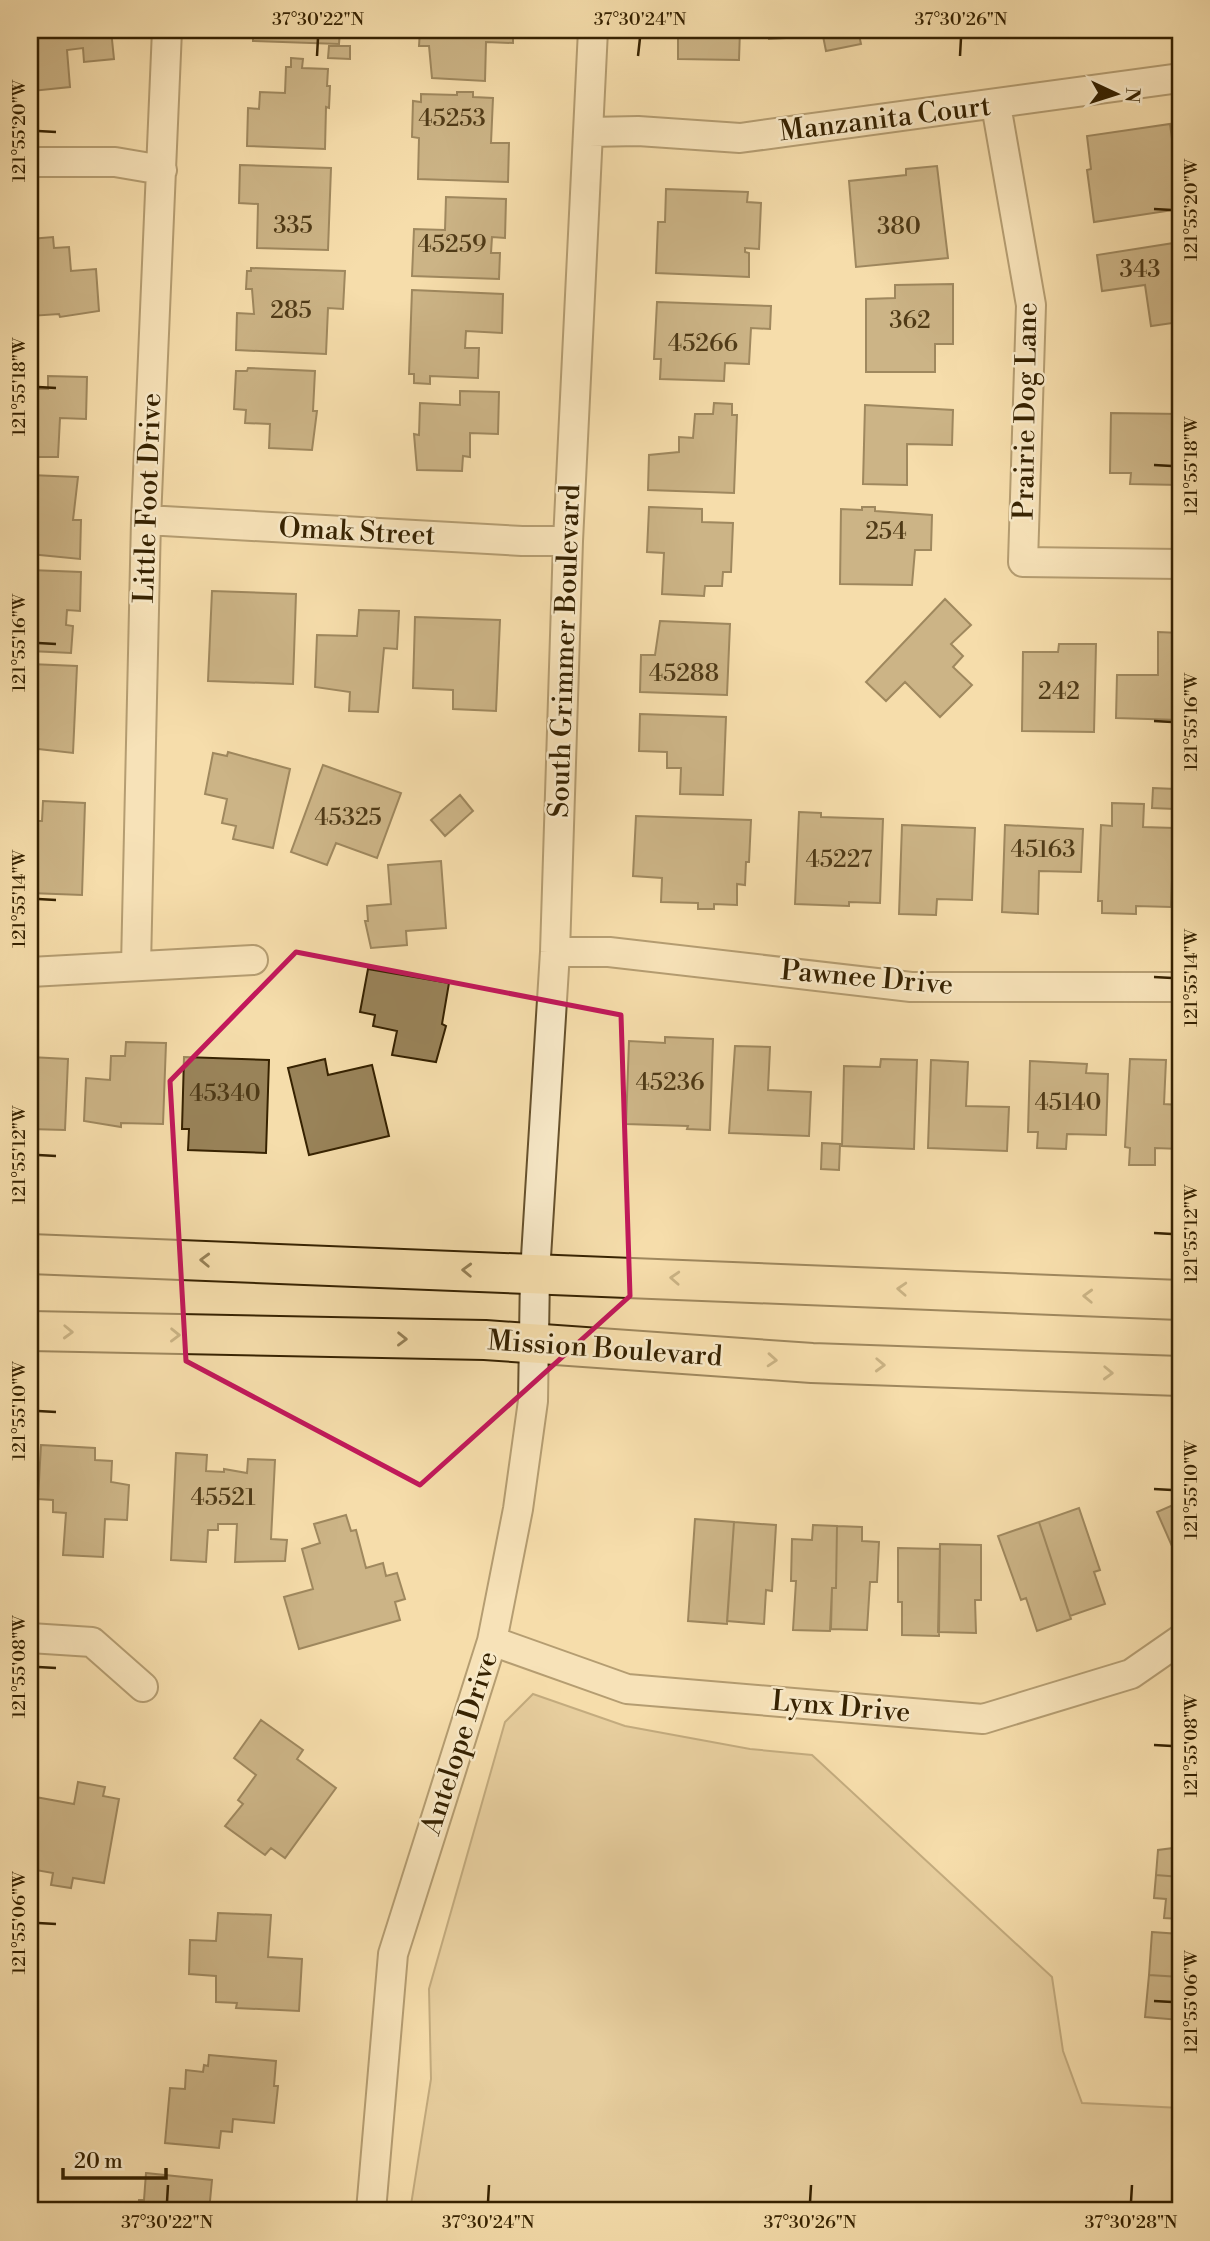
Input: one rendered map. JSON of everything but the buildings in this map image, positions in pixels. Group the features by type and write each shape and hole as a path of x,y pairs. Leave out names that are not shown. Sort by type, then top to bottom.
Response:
{"main road":[{"path":"30,1254 1180,1300"},
{"name":"Mission Boulevard","path":"30,1331 533,1342 812,1363 1180,1376"}],"street":[{"name":"Little Foot Drive","path":"136,966 146,520 167,30"},
{"name":"South Grimmer Boulevard","path":"535,1273 555,952 568,541 593,30"},
{"name":"Manzanita Court","path":"589,132 638,131 740,138 1180,78"},
{"name":"Prairie Dog Lane","path":"996,105 1031,305 1023,562 1180,564"},
{"path":"30,162 115,162 162,170"},
{"name":"Omak Street","path":"146,520 522,541 568,541"},
{"name":"Pawnee Drive","path":"555,952 609,952 911,987 1180,987"},
{"path":"30,972 253,960"},
{"name":"Antelope Drive","path":"371,2211 393,1954 492,1641 523,1479 533,1401 535,1273"},
{"path":"30,1638 92,1642 143,1687"},
{"name":"Lynx Drive","path":"492,1641 627,1689 983,1718 1131,1674 1180,1640"}],"highlighted area":[{"path":"296,952 621,1015 630,1296 420,1485 186,1361 170,1081"}],"shaded area":[{"path":"533,1694 625,1726 750,1749 812,1755 1052,1977 1063,2051 1082,2103 1180,2108 1180,2211 410,2211 431,2079 429,1989 505,1722"}]}
